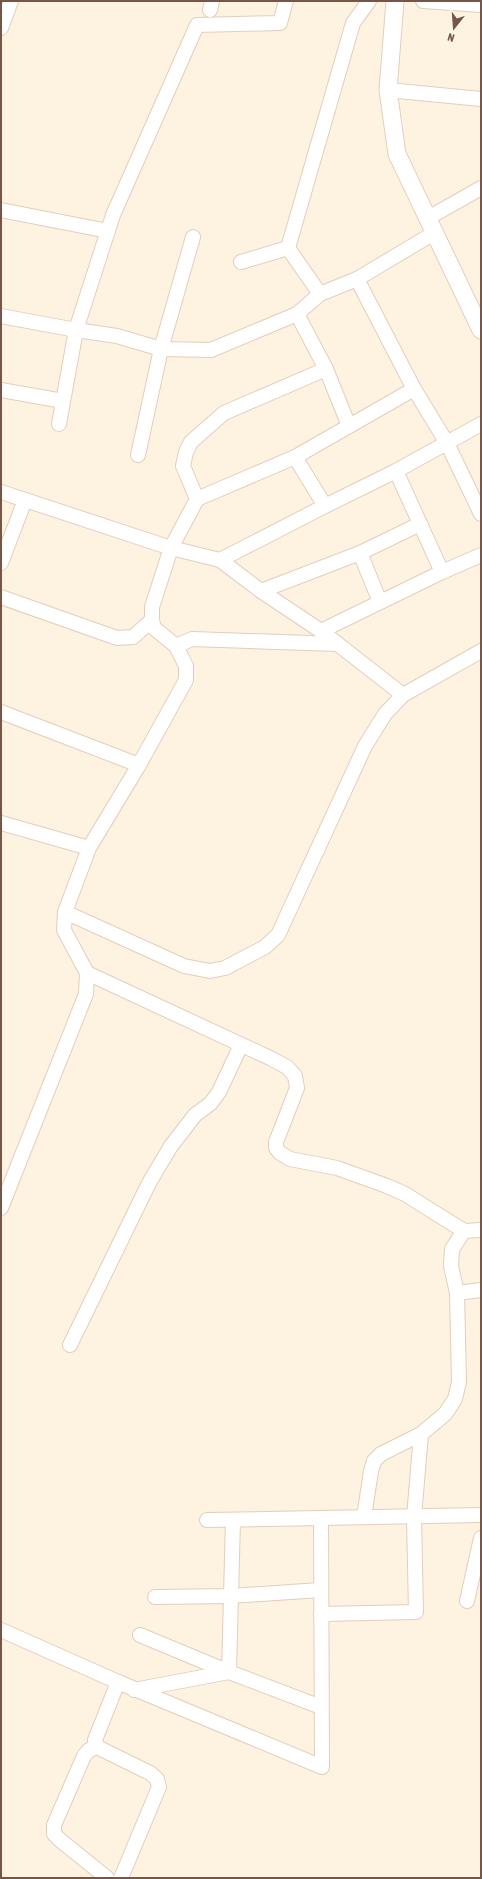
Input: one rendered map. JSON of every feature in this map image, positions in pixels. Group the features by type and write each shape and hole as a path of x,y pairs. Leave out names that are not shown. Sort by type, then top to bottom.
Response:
{"street":[{"path":"1,28 11,1"},
{"path":"59,424 76,330 113,214 197,25 280,23 286,1"},
{"path":"288,248 353,23 369,1"},
{"path":"395,1 388,90 397,154 481,330"},
{"path":"423,1 481,5"},
{"path":"388,90 481,99"},
{"path":"1,316 117,336 161,349 211,350 297,314 320,294 357,279 481,188"},
{"path":"1,210 108,231"},
{"path":"138,455 161,349 193,237"},
{"path":"241,262 288,248"},
{"path":"288,248 320,294"},
{"path":"357,279 414,389 447,443 481,514"},
{"path":"297,314 326,369 350,426"},
{"path":"197,499 183,466 186,452 191,442 224,413 326,369"},
{"path":"1,1208 86,994 87,973 64,930 64,912 89,848 140,765 186,680 186,666 176,646 154,628 152,620 152,607 171,548 197,499 295,457 414,389"},
{"path":"1,390 63,401"},
{"path":"220,560 396,471 481,424"},
{"path":"295,457 325,506"},
{"path":"396,471 442,572"},
{"path":"1,492 171,548 220,560 261,591 321,631 403,695"},
{"path":"1,563 25,500"},
{"path":"261,591 360,553 420,524"},
{"path":"360,553 380,602"},
{"path":"321,631 442,572 481,555"},
{"path":"1,597 117,638 133,638 152,620"},
{"path":"176,646 192,638 338,644"},
{"path":"64,912 184,966 210,972 225,968 265,947 278,935 365,746 385,714 403,695 481,651"},
{"path":"1,712 140,765"},
{"path":"2,827 89,848"},
{"path":"87,973 287,1068 295,1076 297,1088 276,1142 276,1148 280,1154 290,1159 337,1168 387,1186 405,1194 464,1231 481,1230"},
{"path":"70,1345 149,1184 189,1121 211,1103 219,1092 241,1045"},
{"path":"364,1517 374,1461 380,1454 421,1434 445,1414 455,1399 459,1382 457,1293 451,1266 452,1249 464,1231"},
{"path":"457,1293 481,1290"},
{"path":"321,1614 416,1612 414,1517 421,1434"},
{"path":"207,1520 481,1515"},
{"path":"1,1630 134,1690 322,1767 320,1590 321,1518"},
{"path":"229,1672 233,1520"},
{"path":"467,1601 481,1538"},
{"path":"155,1597 231,1596 320,1590"},
{"path":"140,1635 229,1672 321,1707"},
{"path":"134,1690 229,1672"},
{"path":"97,1747 96,1740 118,1682"},
{"path":"107,1878 54,1834 54,1825 84,1756 89,1750 97,1747 150,1773 157,1779 159,1787 121,1878"}]}
